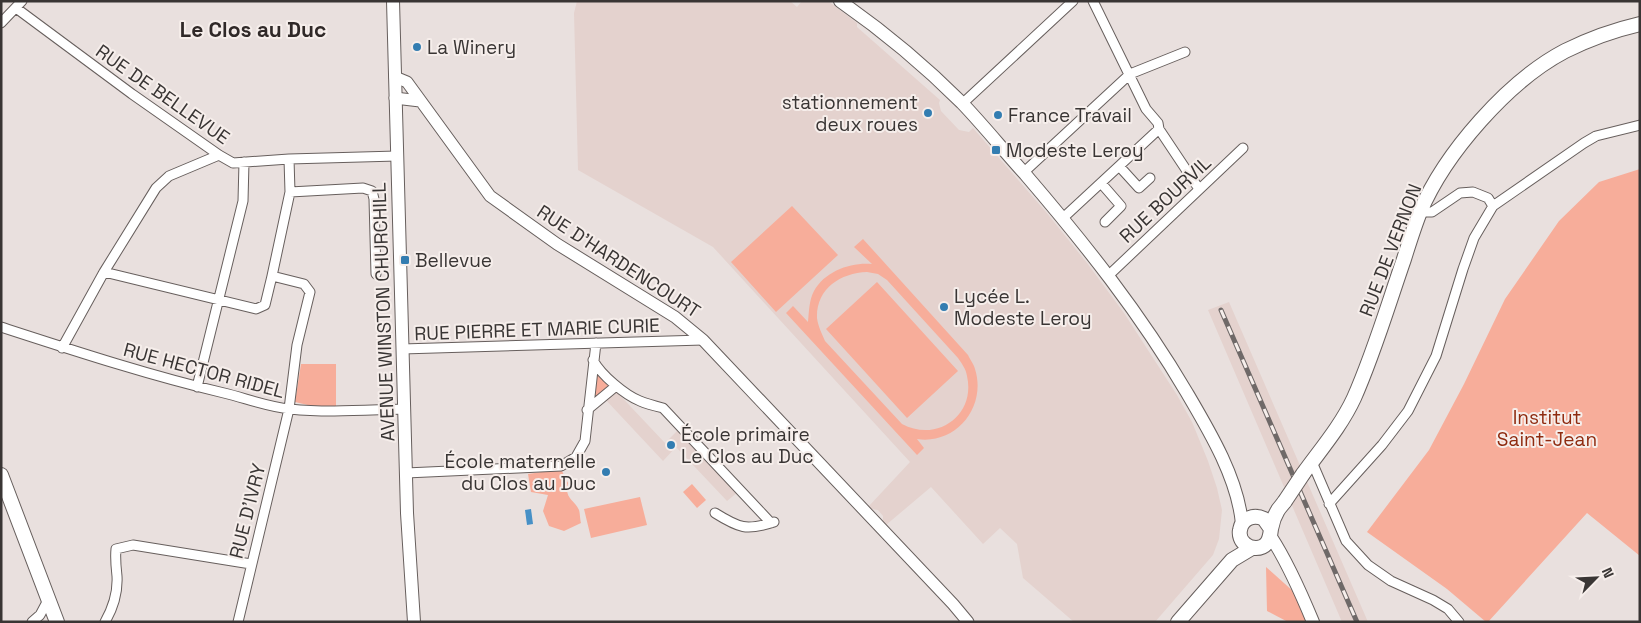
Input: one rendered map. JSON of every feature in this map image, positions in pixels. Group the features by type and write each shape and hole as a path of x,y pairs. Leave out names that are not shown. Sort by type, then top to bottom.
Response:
{"main road":[{"name":"AVENUE WINSTON CHURCHILL","path":"392,1 409,564 414,622"},
{"path":"840,1 923,66 962,104 1063,218 1108,274 1170,365 1214,440 1249,524 1245,544 1272,555 1289,570"},
{"name":"RUE DE VERNON","path":"1271,533 1282,505 1328,441 1353,400 1371,356 1420,212 1431,189 1455,152 1486,115 1523,80 1564,52 1606,33 1640,24"},
{"path":"1,475 57,622"},
{"path":"1178,622 1232,560 1249,524 1282,505"},
{"path":"1249,524 1267,522 1314,622"},
{"path":"1232,560 1265,545 1271,533"}],"street":[{"path":"962,104 1073,1"},
{"path":"1093,1 1146,109 1158,123 1159,129 1198,189"},
{"path":"1,23 19,4"},
{"name":"RUE DE BELLEVUE","path":"19,4 132,94 218,155 233,163 289,159 397,156"},
{"path":"1023,172 1130,74 1185,52"},
{"name":"RUE D'HARDENCOURT","path":"395,77 407,82 490,196 557,244 675,317 703,340 953,604 966,621"},
{"path":"395,98 420,101"},
{"path":"1329,504 1382,445 1408,411 1436,356 1474,238 1493,206 1590,139 1640,125"},
{"path":"1063,218 1159,129"},
{"name":"RUE BOURVIL","path":"1108,274 1243,148"},
{"path":"62,348 104,272 156,188 169,176 218,155"},
{"path":"104,272 256,309 265,305 290,192 289,159"},
{"path":"197,387 243,201 244,162"},
{"path":"1119,166 1139,188 1150,178"},
{"path":"1101,183 1121,206 1105,222"},
{"path":"290,192 363,188 372,191 374,199 376,274"},
{"path":"1420,212 1432,212 1460,193 1473,192 1488,198 1493,206"},
{"name":"RUE D'IVRY","path":"238,622 289,409 298,345 310,292 304,284 272,276"},
{"name":"RUE HECTOR RIDEL","path":"1,327 62,348 197,387 289,409 341,411 404,409"},
{"name":"RUE PIERRE ET MARIE CURIE","path":"402,349 703,340"},
{"path":"406,472 561,466 576,457 585,441 596,343"},
{"path":"593,360 596,366 616,386 639,401 663,408 772,522 750,527 735,526 715,513"},
{"path":"587,410 616,386"},
{"path":"1312,462 1346,541 1368,565 1391,581 1448,609 1459,622"},
{"path":"105,622 115,598 117,576 116,549 133,545 251,564"},
{"path":"32,622 40,615 48,600"}],"shaded area":[{"name":"Lycée L. Modeste Leroy","path":"577,1 790,1 797,7 802,1 828,1 857,23 857,27 940,100 941,111 959,130 969,132 973,128 1046,212 1124,313 1177,395 1192,422 1208,461 1222,510 1219,539 1213,555 1155,622 1074,622 1023,578 1017,544 1000,528 983,544 931,487 886,525 883,522 883,516 878,510 871,509 869,506 910,462 713,247 578,170 574,13"},
{"path":"1229,302 1368,622 1342,622 1208,310"},
{"name":"École primaire Le Clos au Duc","path":"614,389 665,443 679,429 738,492 727,501 676,447 663,461 604,398"}],"green space":[{"name":"Institut Saint-Jean","path":"1640,169 1640,556 1587,513 1486,622 1447,589 1367,532 1429,450 1464,384 1505,299 1559,221 1599,182"},
{"path":"792,206 838,255 776,312 731,262"},
{"path":"863,239 968,355 974,367 978,383 976,397 972,409 965,420 956,430 944,436 931,439 917,439 924,448 917,455 786,313 793,306 808,322 812,295 825,278 847,266 872,264 854,247","holes":["857,273 878,274 887,280 958,358 966,371 968,390 966,403 951,422 940,427 928,430 915,429 902,424 825,341 821,333 817,318 818,308 825,291 839,279"]},
{"path":"877,282 958,371 907,418 826,329"},
{"path":"301,364 336,364 336,407 312,406 295,402"},
{"path":"594,367 613,386 590,404"},
{"path":"561,469 568,483 568,496 579,510 581,523 564,531 549,526 543,511 548,495 531,492 528,474"},
{"path":"692,484 706,500 697,508 683,492"},
{"path":"640,497 647,525 591,538 584,509"},
{"path":"1266,567 1294,592 1308,622 1288,622 1267,611"}],"water":[{"path":"531,509 533,524 527,525 525,510"}],"railway":[{"path":"1221,310 1357,622"}],"place":[{"name":"La Winery","path":"417,47"},
{"name":"stationnement deux roues","path":"928,113"},
{"name":"France Travail","path":"998,115"},
{"name":"Modeste Leroy","path":"996,150"},
{"name":"Bellevue","path":"405,260"},
{"name":"Lycée L. Modeste Leroy","path":"944,307"},
{"name":"École primaire Le Clos au Duc","path":"671,445"},
{"name":"École maternelle du Clos au Duc","path":"606,472"}],"district":[{"name":"Le Clos au Duc","path":"253,30"}]}
